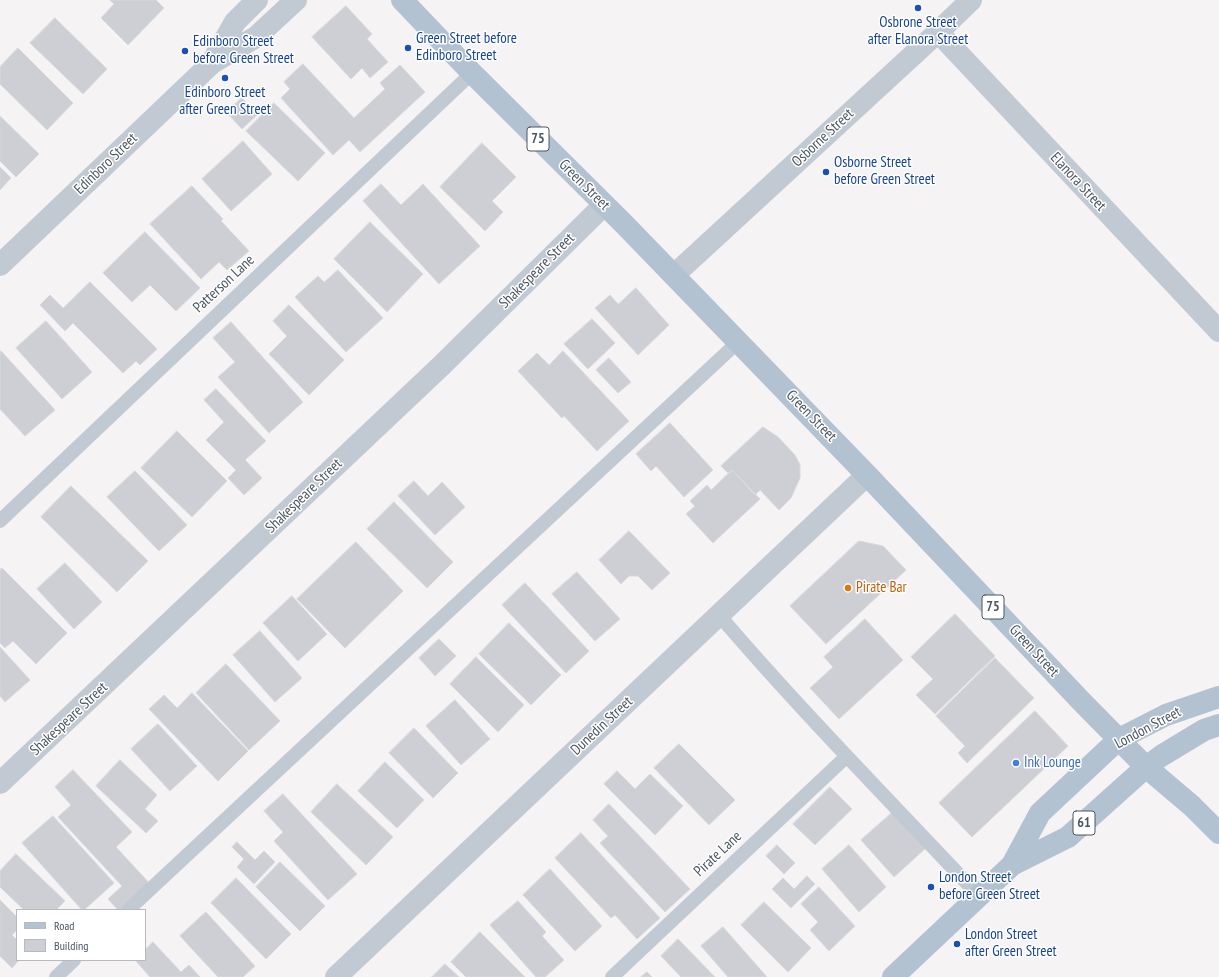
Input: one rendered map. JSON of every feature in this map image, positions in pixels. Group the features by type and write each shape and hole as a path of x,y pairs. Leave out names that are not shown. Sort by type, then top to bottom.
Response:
{"main road":[{"name":"Green Street","path":"402,0 472,73 674,275 868,475 1146,767 1192,806 1219,833"},
{"name":"London Street","path":"1012,865 1040,813 1119,739 1166,715 1219,697"},
{"name":"London Street","path":"893,977 1012,865 1068,837 1146,767 1161,756 1204,730 1219,726"}],"street":[{"name":"Edinboro Street","path":"212,63 235,22 257,0"},
{"name":"Edinboro Street","path":"0,265 212,63 256,37 296,0"},
{"name":"Osborne Street","path":"674,275 971,0"},
{"name":"Elanora Street","path":"938,32 1219,331"},
{"name":"Shakespeare Street","path":"0,783 435,372 604,205"},
{"name":"Dunedin Street","path":"336,977 868,475"}],"lane":[{"name":"Patterson Lane","path":"0,520 472,73"},
{"path":"129,909 738,342"},
{"path":"719,615 744,645 846,757 979,896"},
{"name":"Pirate Lane","path":"612,977 846,757"},
{"path":"56,977 73,961"}],"building":[{"path":"110,0 156,0 164,8 128,45 101,18 114,4"},
{"path":"346,6 372,34 367,39 388,62 370,78 362,68 351,79 312,37"},
{"path":"55,18 107,69 83,94 30,43"},
{"path":"18,48 73,103 47,130 0,84 0,67"},
{"path":"303,64 354,118 385,89 380,83 400,65 425,92 360,152 349,140 333,155 281,98 290,89 284,82"},
{"path":"242,98 257,115 242,129 226,112"},
{"path":"274,103 325,153 298,181 246,131"},
{"path":"0,116 39,154 16,177 0,161"},
{"path":"243,141 272,174 231,211 202,179"},
{"path":"482,143 516,177 492,201 503,212 485,231 440,187"},
{"path":"0,167 11,178 0,190"},
{"path":"381,184 401,205 423,184 480,246 439,284 363,201"},
{"path":"192,186 223,219 221,221 249,251 227,270 219,262 201,279 150,224"},
{"path":"370,222 423,274 387,312 334,259"},
{"path":"145,232 200,288 176,311 150,285 132,302 103,273"},
{"path":"338,270 383,318 346,352 295,297 318,276 324,282"},
{"path":"90,282 157,349 140,365 136,361 123,373 73,323 65,331 40,305 50,295 63,308"},
{"path":"636,288 669,325 638,355 595,308 610,295 618,304"},
{"path":"289,305 344,360 309,395 269,354 287,336 273,321"},
{"path":"592,319 615,343 588,369 564,344"},
{"path":"46,321 92,372 62,399 16,348"},
{"path":"231,322 303,402 269,433 218,377 235,362 213,338"},
{"path":"1,351 55,410 25,436 0,409"},
{"path":"563,351 629,421 597,451 564,416 562,418 518,371 537,353 549,365"},
{"path":"609,358 631,382 618,393 596,370"},
{"path":"216,389 266,441 245,460 262,478 244,495 228,478 236,470 206,440 224,422 204,400"},
{"path":"670,423 713,470 684,497 656,466 651,471 636,454"},
{"path":"763,427 778,437 795,455 800,465 800,478 791,498 779,510 760,490 755,495 732,470 729,474 721,466"},
{"path":"177,431 227,481 192,517 141,468"},
{"path":"732,470 760,499 713,543 686,514 695,506 690,501 707,485 711,490"},
{"path":"135,471 187,525 159,551 107,497"},
{"path":"414,481 428,496 442,482 465,507 435,535 398,496"},
{"path":"71,486 148,561 117,592 41,517"},
{"path":"394,502 453,562 427,588 367,529"},
{"path":"629,531 670,573 652,590 638,576 629,576 621,584 599,560"},
{"name":"Pirate Bar","path":"859,541 883,546 906,570 826,644 790,606"},
{"path":"356,542 403,591 345,648 297,599"},
{"path":"65,563 102,602 74,629 37,589"},
{"path":"2,568 67,633 36,664 13,641 5,648 0,643 0,570"},
{"path":"577,572 620,619 595,641 552,594"},
{"path":"525,583 589,651 566,673 502,605"},
{"path":"292,596 327,634 298,661 263,623"},
{"path":"955,614 995,656 935,714 916,695 933,679 911,657"},
{"path":"865,619 903,660 839,719 810,688 833,667 824,657"},
{"path":"509,623 561,675 531,705 479,654"},
{"path":"260,631 302,678 275,702 233,655"},
{"path":"439,639 456,656 435,676 419,658"},
{"path":"0,647 30,680 5,702 0,696"},
{"path":"476,657 524,705 498,732 450,684"},
{"path":"995,658 1034,698 967,763 958,753 965,746 936,716"},
{"path":"226,664 280,721 249,750 196,693"},
{"path":"192,693 248,751 218,781 149,709 164,695 177,708"},
{"path":"455,700 490,739 461,765 426,726"},
{"path":"1035,711 1068,746 972,837 939,803"},
{"path":"158,724 197,766 170,791 131,749"},
{"path":"414,728 458,773 433,798 389,753"},
{"path":"679,744 735,800 709,825 654,768"},
{"path":"120,760 157,795 145,809 158,821 146,833 96,786"},
{"path":"385,762 424,800 397,828 358,791"},
{"path":"73,770 132,832 116,847 152,886 127,909 117,909 108,899 122,886 58,817 71,805 55,787"},
{"path":"617,771 635,789 650,774 683,806 655,835 604,784"},
{"path":"337,784 393,837 366,865 311,812"},
{"path":"830,787 852,809 815,845 793,824"},
{"path":"283,794 357,874 328,900 274,841 283,832 264,811"},
{"path":"609,804 690,889 665,912 600,843 608,836 593,820"},
{"path":"894,811 927,847 894,877 861,840"},
{"path":"53,816 114,883 85,909 81,909 22,843"},
{"path":"581,833 660,918 637,939 615,915 611,918 555,858"},
{"path":"237,842 255,860 264,851 275,862 254,884 237,867 244,859 232,847"},
{"path":"777,845 795,863 784,874 766,856"},
{"path":"849,845 886,887 859,912 822,869"},
{"path":"16,854 65,901 57,909 23,909 0,887 0,871"},
{"path":"280,862 325,906 300,931 256,887"},
{"path":"550,869 602,926 575,951 523,895"},
{"path":"807,876 815,884 791,908 772,889 783,878 794,889"},
{"path":"236,878 291,934 266,959 211,903"},
{"path":"819,887 855,926 829,951 810,930 818,922 801,904"},
{"path":"0,900 16,916 16,931 12,935 16,939 16,961 18,961 12,968 0,956"},
{"path":"518,901 546,932 542,936 564,960 545,977 536,977 490,925"},
{"path":"764,902 811,948 788,972 741,925"},
{"path":"206,912 255,966 243,977 218,977 180,936"},
{"path":"723,927 767,977 728,977 701,946"},
{"path":"480,932 525,977 466,977 451,962"},
{"path":"678,939 715,977 681,977 661,956"},
{"path":"153,942 181,972 189,965 200,977 150,977 136,961 146,961 146,949"},
{"path":"445,964 459,977 432,977"},
{"path":"647,972 652,977 641,977"}],"place":[{"name":"Osbrone Street after Elanora Street","path":"918,8"},
{"name":"Green Street before Edinboro Street","path":"408,48"},
{"name":"Edinboro Street before Green Street","path":"185,51"},
{"name":"Edinboro Street after Green Street","path":"225,78"},
{"name":"Osborne Street before Green Street","path":"826,172"},
{"name":"Pirate Bar","path":"848,588"},
{"name":"Ink Lounge","path":"1016,763"},
{"name":"London Street before Green Street","path":"931,887"},
{"name":"London Street after Green Street","path":"957,944"}]}
